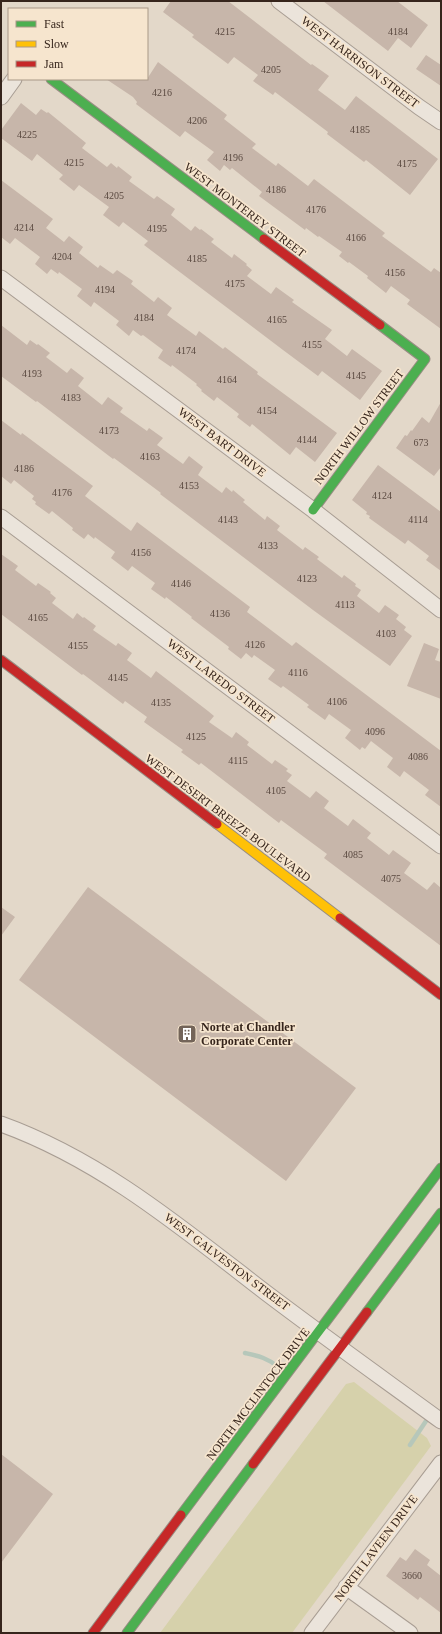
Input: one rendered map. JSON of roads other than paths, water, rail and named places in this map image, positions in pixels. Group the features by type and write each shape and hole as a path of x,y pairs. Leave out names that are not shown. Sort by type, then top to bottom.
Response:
{"street":[{"name":"WEST HARRISON STREET","path":"279,1 418,107 441,122"},
{"path":"1,97 13,80"},
{"name":"WEST MONTEREY STREET","path":"53,80 425,359"},
{"name":"WEST BART DRIVE","path":"1,278 313,510 441,610"},
{"name":"NORTH WILLOW STREET","path":"313,510 425,359"},
{"name":"WEST LAREDO STREET","path":"1,516 441,846"},
{"name":"WEST DESERT BREEZE BOULEVARD","path":"1,660 441,995"},
{"name":"WEST GALVESTON STREET","path":"1,1124 42,1140 82,1161 128,1189 341,1349 441,1421"},
{"name":"NORTH MCCLINTOCK DRIVE","path":"93,1633 441,1168"},
{"path":"127,1633 341,1349 441,1213"},
{"name":"NORTH LAVEEN DRIVE","path":"312,1633 441,1463"},
{"path":"346,1587 410,1633"}],"waterway":[{"path":"245,1353 267,1359 278,1367"},
{"path":"410,1445 430,1415"}],"place":[{"name":"Norte at Chandler Corporate Center","path":"187,1034"}]}
